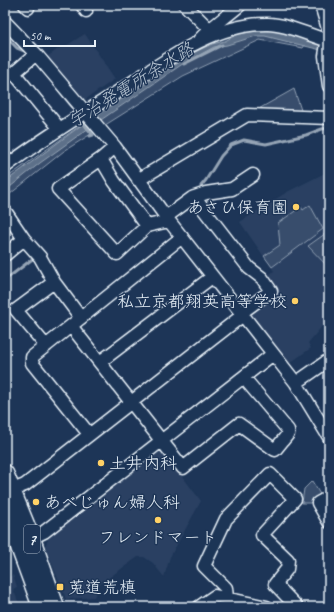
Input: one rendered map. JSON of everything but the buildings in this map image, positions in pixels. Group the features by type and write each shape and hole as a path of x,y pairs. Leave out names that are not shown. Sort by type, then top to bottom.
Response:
{"main road":[{"name":"7","path":"5,473 12,490 41,607"},
{"name":"7","path":"5,509 25,542 56,607"}],"street":[{"path":"185,5 209,29"},
{"path":"197,43 209,29 221,22 240,5"},
{"path":"321,5 329,32 325,56 329,86"},
{"path":"5,22 34,56 88,114 114,147 212,277 296,383 329,437"},
{"path":"5,167 59,128 88,114 178,53 223,32 245,26 269,24 283,26 328,41"},
{"path":"34,56 14,73 59,128"},
{"path":"138,180 247,115 329,118"},
{"path":"114,147 101,159 58,189 117,254 147,226 168,219 194,197 206,193 232,189 254,174"},
{"path":"101,159 114,181 147,226"},
{"path":"12,490 25,485 89,434 132,403 271,291 262,278 248,268 194,197"},
{"path":"5,211 24,239 40,257 54,282 81,318"},
{"path":"89,434 32,364 32,357 182,237"},
{"path":"5,255 24,239"},
{"path":"100,362 212,277"},
{"path":"46,346 16,310 54,282"},
{"path":"71,326 183,468 239,424 275,450 288,434 288,430 244,378"},
{"path":"25,542 44,532 274,354"},
{"path":"296,383 329,360"},
{"path":"227,598 226,588 204,566 226,519 270,474 295,499 262,535 288,560 287,569 275,584 297,607"},
{"path":"329,497 318,503 329,522"},
{"path":"198,607 215,596 267,607"}],"shaded area":[{"path":"271,28 329,46 329,52 265,36 256,36 227,45 214,47 181,65 79,135 40,163 5,191 5,182 87,121 193,53 212,44 225,41 238,34"},
{"path":"246,30 309,39 303,48 260,40 183,76 64,151 5,198 5,179 120,97 172,63 211,43"},
{"path":"85,34 115,79 83,101 47,57 61,47 64,47"},
{"path":"294,89 302,113 255,111"},
{"path":"329,171 329,318 308,343 311,348 287,365 249,311 275,292 265,278 274,271 240,222 287,192"},
{"path":"310,205 323,229 272,267 264,256 280,245 278,223 301,207 303,210"},
{"path":"329,231 329,268 308,246"},
{"path":"156,449 162,450 201,501 170,557 164,577 153,563 144,557 138,557 100,584 94,597 66,599 45,546 49,538"},
{"path":"312,481 321,496 310,503 302,503 304,489"},
{"path":"13,575 17,587 13,589 20,606 7,607 5,600 5,578"}],"waterway":[{"path":"5,36 17,48 27,52"},
{"name":"宇治発電所余水路","path":"184,64 222,45"},
{"path":"58,89 74,109"},
{"name":"宇治発電所余水路","path":"83,123 93,135 90,136"},
{"path":"201,186 221,156 231,145 244,140 266,144 329,128"},
{"path":"5,280 35,257"}],"place":[{"name":"あさひ保育園","path":"296,207"},
{"name":"私立京都翔英高等学校","path":"295,301"},
{"name":"土井内科","path":"101,463"},
{"name":"あべじゅん婦人科","path":"36,502"},
{"name":"フレンドマート","path":"158,520"},
{"name":"莵道荒槙","path":"60,587"}]}
